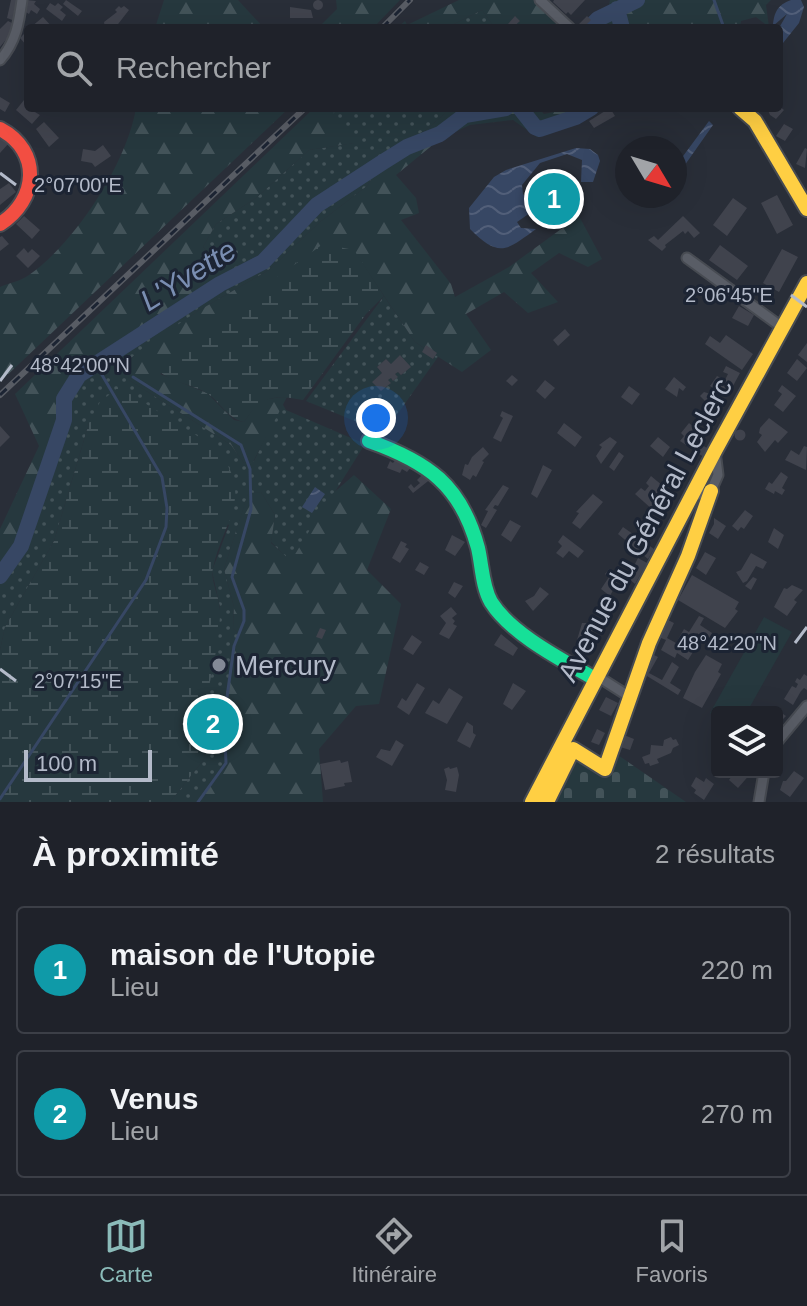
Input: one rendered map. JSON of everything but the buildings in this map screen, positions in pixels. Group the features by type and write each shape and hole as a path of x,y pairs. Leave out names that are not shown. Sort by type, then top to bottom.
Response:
{"street":[{"path":"0,60 9,50 19,25 22,0"},
{"path":"540,0 566,24"},
{"path":"745,112 755,121 807,209"},
{"path":"0,129 22,144 28,156 29,177 20,205 7,221 0,224"},
{"path":"687,258 783,328"},
{"name":"Avenue du Général Leclerc","path":"532,802 715,451 783,328 802,300 807,283"},
{"path":"369,441 413,457 441,478 452,491 472,529 489,598 496,609 524,632 630,697"},
{"path":"547,802 573,749 605,769 649,643 688,556 718,475 715,451"},
{"path":"691,497 711,491"},
{"path":"783,735 807,706"},
{"path":"759,802 763,778"}],"green space":[{"path":"164,0 238,0 260,24 156,24"},
{"path":"336,0 400,0 377,24 322,24 337,9"},
{"path":"459,0 534,0 566,24 492,24 482,10 454,24 409,24"},
{"path":"610,0 771,0 766,5 769,24 756,17 741,21 741,24 590,24 609,5"},
{"path":"482,10 492,24 454,24"},
{"path":"135,112 285,112 0,382 0,287 29,275 81,223 110,177 131,130"},
{"path":"310,112 334,112 330,117 355,143 309,150 256,198 216,224 203,247 228,272 266,250 317,201 390,149 426,130 446,112 594,112 537,137 513,120 470,125 440,139 396,175 416,198 419,213 401,220 451,284 455,297 509,267 579,216 602,259 588,267 559,253 531,273 558,302 528,313 504,292 466,314 491,350 462,372 415,342 354,251 160,374 207,393 234,420 244,422 261,402 287,397 253,462 244,463 231,445 129,380 126,363 139,351 198,311 269,270 320,222 367,186 371,180 365,174 317,205 263,262 220,284 79,375 64,399 64,420 21,546 0,576 0,529 39,446 15,394"},
{"path":"334,112 446,112 426,130 390,149 317,201 266,250 228,273 203,247 216,224 256,198 309,150 354,143 329,117"},
{"path":"365,174 371,180 367,186 320,222 269,270 198,311 128,360 129,380 231,445 244,463 254,461 282,403 286,410 365,444 291,562 271,542 275,515 261,492 248,494 224,569 234,607 233,628 240,635 234,646 224,719 226,763 198,802 170,802 205,758 201,736 220,607 212,571 229,525 89,423 54,541 5,627 0,650 0,576 21,546 64,420 64,399 79,375 220,284 263,262 317,205"},
{"path":"323,244 354,250 384,296 366,314 303,400 284,397 269,399 256,407 244,422 229,414 202,390 166,376 155,366"},
{"path":"384,296 415,342 433,359 436,355 438,357 384,433 306,401","holes":["386,359 391,364 410,367 401,375 398,372 395,374 397,377 393,381 391,378 388,380 390,383 381,391 373,382 382,373 377,367"]},
{"path":"119,387 215,447 234,480 234,507 212,573 220,611 204,721 205,758 170,802 0,802 0,650 5,627 54,541 89,423 100,402"},
{"path":"354,475 391,509 367,570 401,604 379,704 356,706 319,749 323,802 198,802 226,763 224,719 234,646 240,635 233,628 234,607 224,569 248,493 261,492 275,515 271,543 291,561 331,495"},
{"path":"764,617 792,632 750,706 714,706"},
{"path":"573,753 607,773 615,753 686,802 552,802"}],"water":[{"path":"801,0 804,7 799,23 783,43 781,24 787,14 773,24 777,10 786,2"},
{"path":"709,121 713,125 687,162 687,151"},
{"path":"576,148 590,149 598,155 600,161 593,182 581,182 582,160 567,154 540,163 522,185 523,194 533,198 532,202 537,208 536,213 530,213 517,222 521,228 536,229 510,246 496,248 470,229 469,208 494,177 506,170"},
{"path":"315,487 325,494 312,513 302,507"}],"waterway":[{"name":"L'Yvette","path":"593,24 637,0"},
{"path":"714,0 723,24"},
{"path":"617,9 621,24"},
{"name":"L'Yvette","path":"0,576 21,546 64,420 64,399 79,375 220,284 263,262 317,205 407,147 440,134 465,115 483,112"},
{"path":"523,112 540,129 584,112"},
{"path":"0,799 146,580 166,527 167,508 162,477 95,363"},
{"path":"133,377 241,445 250,469 251,509 232,577 244,610 244,621 234,646 224,719 226,763 198,802"}],"railway":[{"path":"386,24 410,0"},
{"path":"0,395 301,112"}],"traffic: fast":[{"path":"369,441 425,467 452,492 471,526 486,589 500,614 538,645 595,679"}],"traffic: slow":[{"path":"745,112 755,121 807,209"},
{"path":"532,802 715,451 807,283"},
{"path":"547,802 573,749 605,769 649,643 688,556 711,491"}],"traffic: jam":[{"path":"0,129 14,138 23,150 30,176 22,202 0,224"}],"place":[{"name":"maison de l'Utopie","path":"554,199"},
{"name":"Mercury","path":"219,665"},
{"name":"Venus","path":"213,724"}]}
